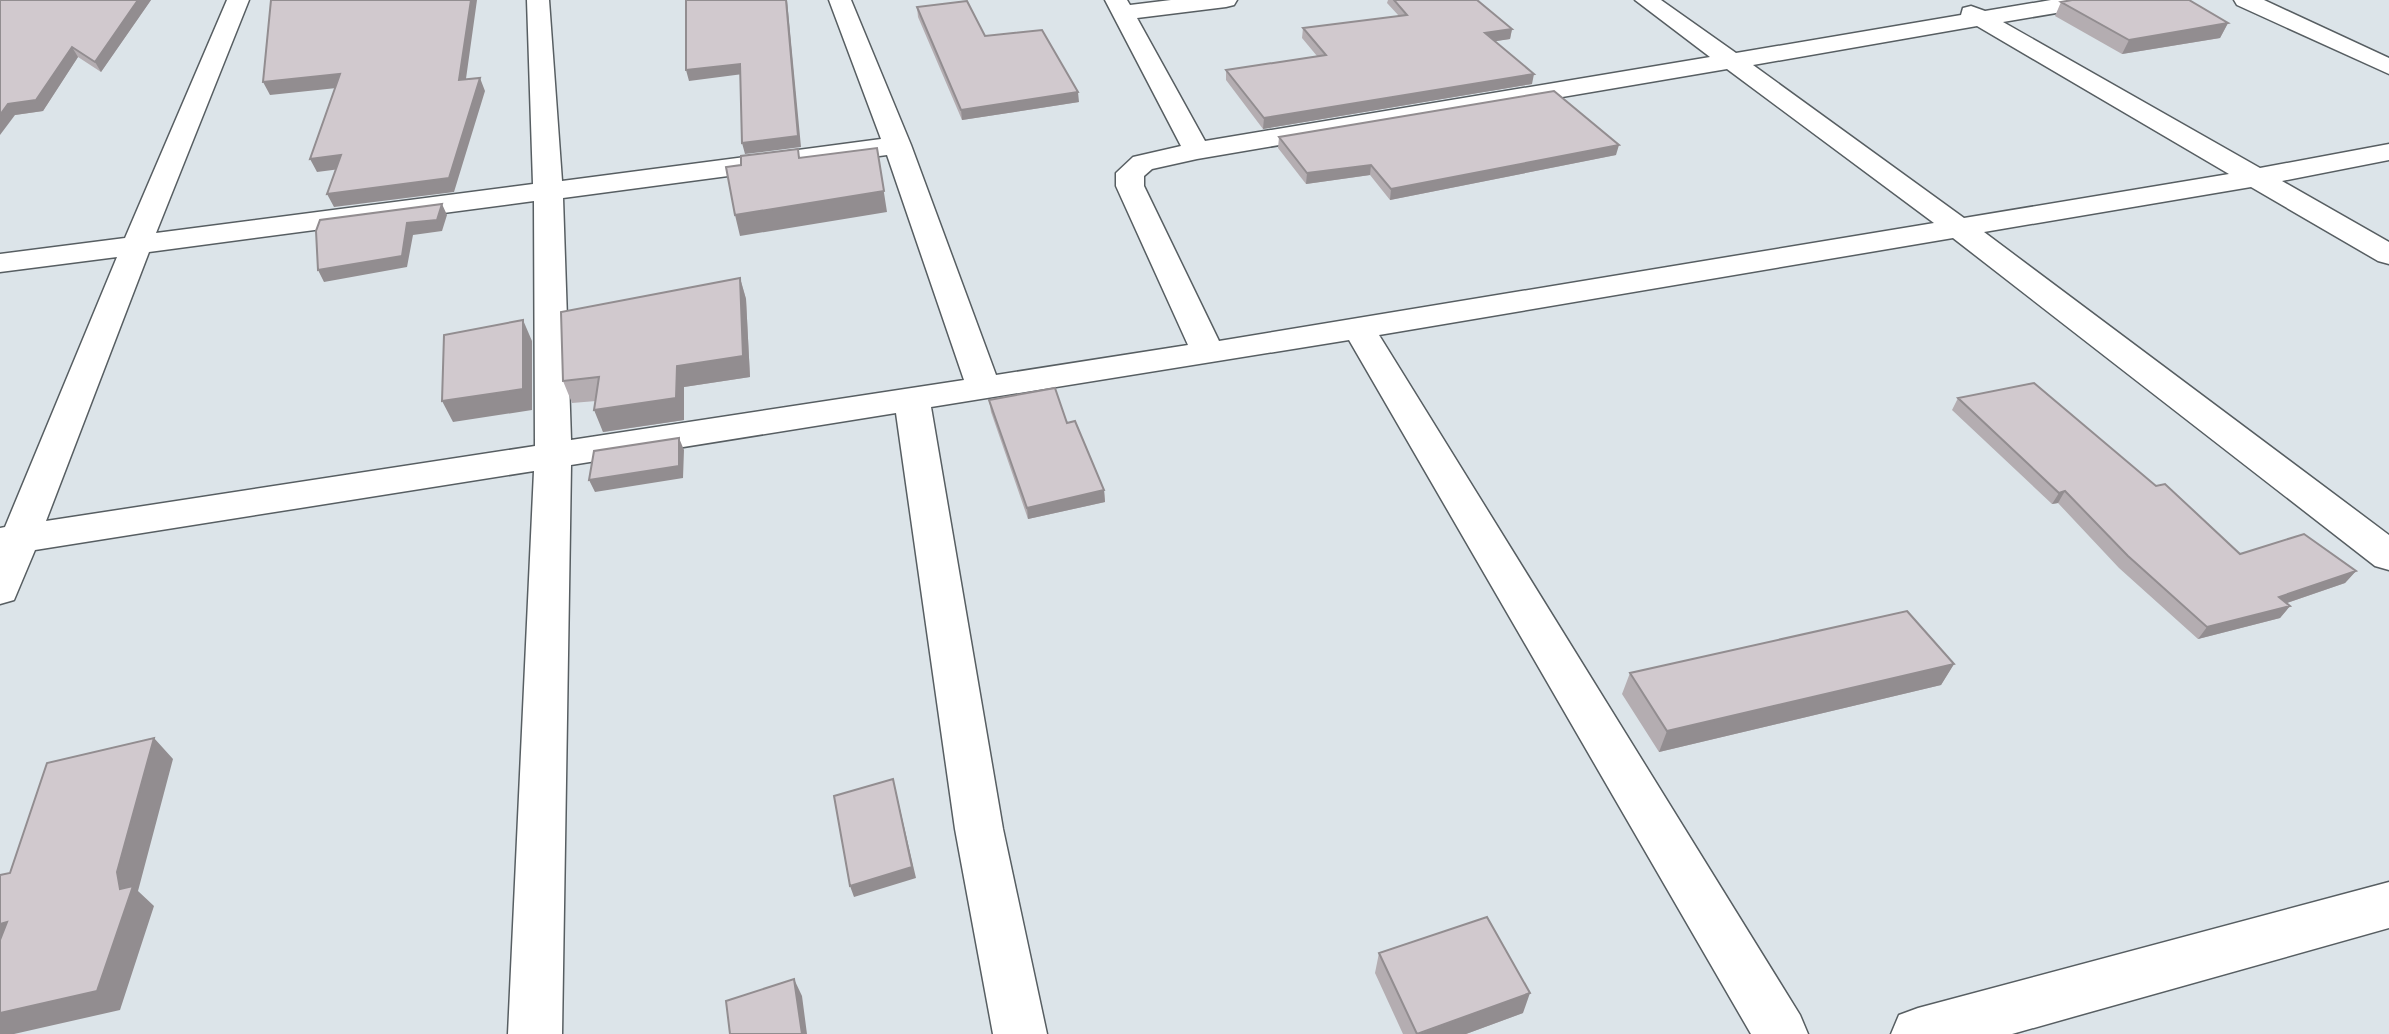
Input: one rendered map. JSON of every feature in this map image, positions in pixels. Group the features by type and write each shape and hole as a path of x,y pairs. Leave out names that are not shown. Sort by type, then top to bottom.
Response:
{"street":[{"path":"0,589 9,540 137,244 238,0"},
{"path":"535,1034 554,454 548,192 538,0"},
{"path":"840,0 897,145 984,389"},
{"path":"1197,151 1120,7 1226,0"},
{"path":"1646,0 1733,61 1956,227 2389,555"},
{"path":"1948,0 2389,255"},
{"path":"1208,353 1130,186 1130,173 1143,163 1197,151 2092,0"},
{"path":"2245,0 2389,67"},
{"path":"0,263 897,145"},
{"path":"9,540 1359,329 2254,178 2389,152"},
{"path":"1359,329 1781,1034"},
{"path":"912,400 979,829 1020,1034"},
{"path":"1918,1034 2389,905"}],"building":[{"path":"0,0 138,0 95,62 72,47 36,100 8,104 0,115"},
{"path":"271,0 471,0 459,80 480,78 449,178 327,194 341,155 310,159 340,74 263,82"},
{"path":"686,0 786,0 798,136 742,143 740,64 686,70"},
{"path":"1394,0 1477,0 1512,29 1485,33 1534,74 1264,118 1226,70 1326,55 1303,28 1407,15"},
{"path":"2189,0 2228,23 2129,40 2061,2"},
{"path":"967,1 985,36 1042,30 1078,92 961,110 917,7"},
{"path":"1554,91 1619,145 1391,189 1371,165 1307,173 1279,137"},
{"path":"877,148 884,191 735,215 726,167 741,165 741,156 798,149 799,158"},
{"path":"442,204 437,220 407,223 402,256 318,270 316,231 320,220"},
{"path":"740,278 743,356 677,366 676,398 594,410 599,377 563,381 561,312"},
{"path":"523,320 523,389 442,401 444,335"},
{"path":"2034,383 2156,486 2165,484 2240,554 2304,534 2356,571 2279,597 2290,606 2207,627 2128,556 2065,491 2059,493 1958,398"},
{"path":"1055,388 1067,423 1075,421 1104,490 1027,508 989,400"},
{"path":"679,438 679,466 589,480 594,451"},
{"path":"1907,611 1954,664 1667,731 1630,673"},
{"path":"154,738 117,872 120,889 133,886 97,991 0,1013 0,940 7,922 0,924 0,875 10,873 47,763"},
{"path":"893,779 912,867 850,886 834,796"},
{"path":"1487,917 1530,993 1417,1034 1379,953"},
{"path":"794,979 802,1034 730,1034 726,1001"}]}
